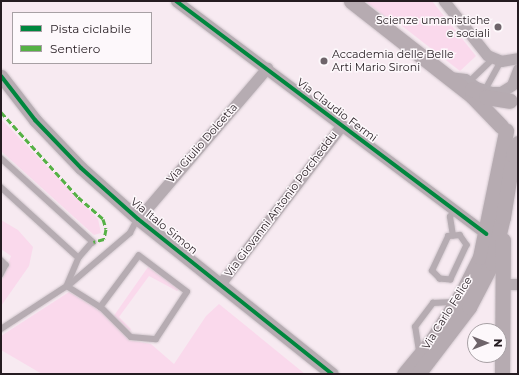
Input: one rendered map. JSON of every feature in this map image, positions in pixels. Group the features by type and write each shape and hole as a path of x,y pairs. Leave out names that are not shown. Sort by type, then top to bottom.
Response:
{"main road":[{"path":"351,1 449,77 472,96 508,130"},
{"path":"449,77 486,97 515,99"},
{"name":"Via Carlo Felice","path":"404,374 456,302 480,257 508,130 500,111 515,99"},
{"path":"502,374 511,284 503,217 513,155 518,143"},
{"name":"Via Carlo Felice","path":"418,374 469,307 492,263 503,217"}],"street":[{"name":"Via Claudio Fermi","path":"176,1 486,234"},
{"path":"444,1 487,55 497,60 518,58"},
{"name":"Via Giulio Dolcetta","path":"138,219 267,68"},
{"path":"449,77 469,82 485,90 508,90 512,85 518,69"},
{"name":"Via Italo Simon","path":"1,76 35,120 82,168 138,219 221,283 332,374"},
{"name":"Via Giovanni Antonio Porcheddu","path":"221,283 342,125"}],"lane":[{"path":"469,82 497,60"},
{"path":"485,90 497,60"},
{"path":"1,158 93,242 79,258 67,286"},
{"path":"1,187 79,258"},
{"path":"453,236 450,217 454,210"},
{"path":"1,329 67,286 130,233 138,219"},
{"path":"460,235 467,245 451,280 440,278 432,271 448,236 453,236 460,235"},
{"path":"67,286 102,307 131,337 156,339 187,292 139,256 102,307"},
{"path":"1,260 6,265 1,275"},
{"path":"419,355 415,328 433,303 456,302"}],"shaded area":[{"path":"365,1 432,1 476,56 460,71 397,22 395,24"},
{"path":"1,119 98,219 101,233 94,235 1,151"},
{"path":"1,220 18,230 33,247 29,266 1,306 1,282 11,256 1,249"},
{"path":"148,267 179,289 177,291 149,276 119,317 131,329 130,331 113,317"},
{"path":"69,292 100,310 129,340 151,344 174,364 206,316 219,304 305,374 42,374 1,350 1,336"}],"marked path":[{"path":"1,112 78,197 103,219 106,229 104,239 93,242"}],"cycle path":[{"path":"176,1 486,234"},
{"path":"1,76 35,120 81,168 138,219 332,374"}],"place":[{"name":"Scienze umanistiche e sociali","path":"498,27"},
{"name":"Accademia delle Belle Arti Mario Sironi","path":"324,61"}]}
